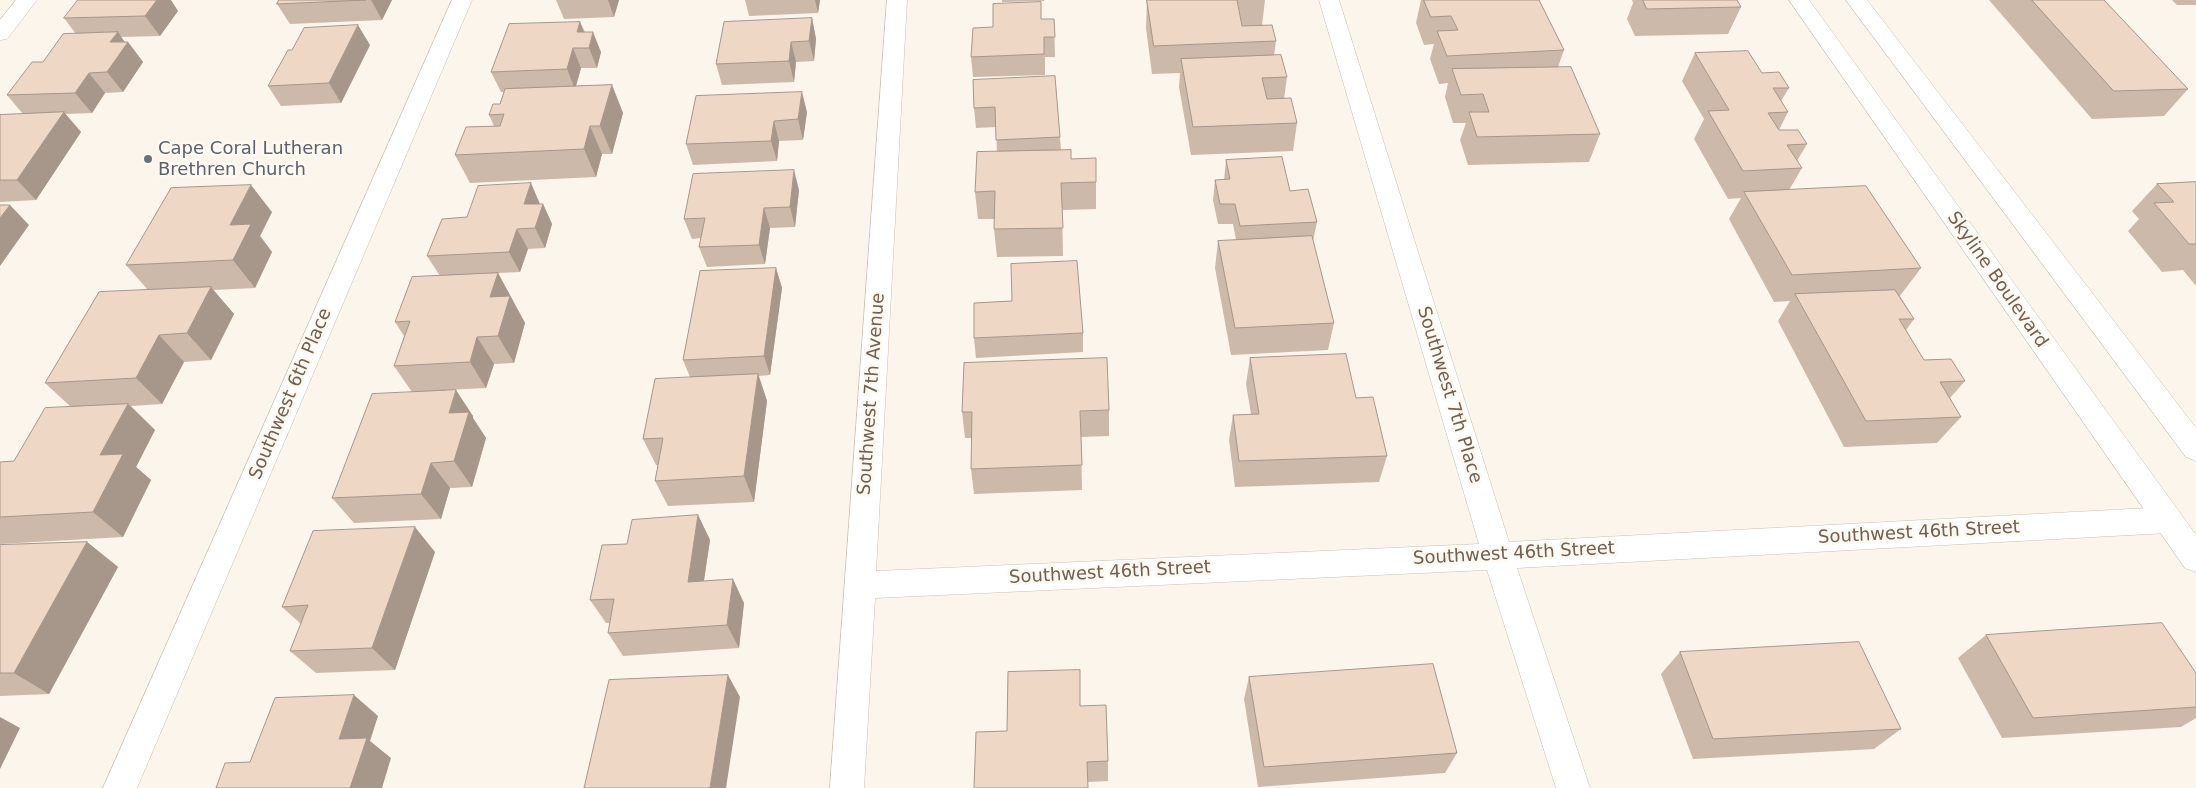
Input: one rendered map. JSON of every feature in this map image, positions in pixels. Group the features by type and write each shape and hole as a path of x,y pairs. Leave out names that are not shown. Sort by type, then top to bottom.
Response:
{"street":[{"path":"0,34 27,0"},
{"name":"Southwest 6th Place","path":"120,788 462,0"},
{"name":"Southwest 7th Avenue","path":"847,788 897,0"},
{"name":"Southwest 7th Place","path":"1329,0 1498,556 1573,788"},
{"name":"Skyline Boulevard","path":"1798,0 2182,520 2196,559"},
{"path":"1856,0 2196,449"},
{"name":"Southwest 46th Street","path":"860,585 1498,556 2182,520"}],"building":[{"path":"78,0 157,0 145,16 64,18"},
{"path":"279,0 366,0 277,4"},
{"path":"1147,0 1237,0 1242,26 1272,25 1276,41 1154,46"},
{"path":"1424,0 1539,0 1564,50 1447,56 1437,31 1458,30 1451,16 1431,17"},
{"path":"1643,0 1737,0 1741,7 1647,9"},
{"path":"2032,0 2104,0 2188,89 2114,91"},
{"path":"1041,2 1041,19 1054,19 1055,37 1044,37 1044,54 971,57 973,28 993,27 993,4"},
{"path":"812,18 809,41 791,42 789,61 716,64 724,22"},
{"path":"580,22 577,32 593,32 589,48 573,48 567,69 491,72 509,24"},
{"path":"358,25 329,83 268,86 288,50 292,50 304,28"},
{"path":"118,32 110,42 128,42 107,72 89,73 75,93 7,95 32,62 43,62 63,34"},
{"path":"1748,51 1762,73 1779,72 1789,88 1773,88 1788,112 1768,113 1779,130 1798,130 1807,144 1787,145 1802,168 1743,171 1708,111 1729,110 1695,53"},
{"path":"1281,55 1287,77 1262,78 1267,99 1291,98 1297,123 1193,127 1181,59"},
{"path":"1571,67 1600,134 1477,137 1469,112 1489,112 1483,94 1461,95 1452,69"},
{"path":"1055,76 1060,137 996,140 995,107 974,108 973,80"},
{"path":"612,85 600,126 590,126 584,149 455,155 466,127 500,126 504,114 489,115 493,104 500,104 505,89"},
{"path":"802,92 798,119 774,121 771,141 686,144 696,96"},
{"path":"64,112 17,180 0,180 0,115"},
{"path":"1071,150 1071,159 1096,158 1096,182 1061,183 1063,228 994,229 995,191 975,192 977,152"},
{"path":"1282,157 1290,191 1308,189 1317,222 1240,226 1235,204 1220,204 1215,180 1230,179 1226,160"},
{"path":"794,170 790,207 764,208 759,245 699,247 705,218 684,219 693,174"},
{"path":"2196,182 2196,244 2189,244 2154,203 2174,202 2157,184"},
{"path":"531,183 524,204 543,204 535,228 517,229 509,252 427,256 442,219 467,217 478,186"},
{"path":"251,185 230,225 251,224 233,260 126,265 171,188"},
{"path":"1866,186 1921,268 1792,275 1744,192"},
{"path":"0,205 10,205 0,218"},
{"path":"1312,236 1334,323 1235,328 1218,241"},
{"path":"1077,261 1083,333 974,338 974,303 1012,301 1011,264"},
{"path":"776,268 764,356 683,360 700,271"},
{"path":"498,273 490,297 510,296 498,336 477,337 470,362 394,366 410,321 395,322 412,277"},
{"path":"211,287 187,333 159,335 136,378 45,383 99,292"},
{"path":"1895,290 1914,319 1899,319 1924,360 1951,359 1965,381 1940,382 1961,417 1866,421 1795,294"},
{"path":"1346,354 1356,398 1373,397 1387,456 1239,461 1233,415 1259,414 1250,358"},
{"path":"1107,358 1109,410 1080,411 1082,465 971,469 972,412 962,412 964,363"},
{"path":"758,374 744,476 655,481 663,438 643,439 655,379"},
{"path":"456,390 449,413 469,412 454,461 431,463 421,494 332,498 372,394"},
{"path":"128,404 100,455 123,454 93,512 0,517 0,462 14,461 45,408"},
{"path":"698,515 688,582 733,579 727,625 608,633 614,599 590,600 602,545 627,544 632,520"},
{"path":"415,527 372,648 290,651 308,605 282,607 313,531"},
{"path":"87,542 14,673 0,673 0,545"},
{"path":"2162,623 2196,673 2196,707 2033,718 1986,635"},
{"path":"1859,642 1901,729 1713,739 1680,652"},
{"path":"1433,664 1457,753 1264,767 1249,677"},
{"path":"1080,670 1080,706 1106,705 1108,761 1087,762 1088,788 974,788 976,732 1007,731 1008,672"},
{"path":"728,675 710,788 584,788 609,680"},
{"path":"354,695 339,739 367,738 350,788 216,788 225,763 250,762 275,698"}],"place":[{"name":"Cape Coral Lutheran Brethren Church","path":"148,159"}]}
